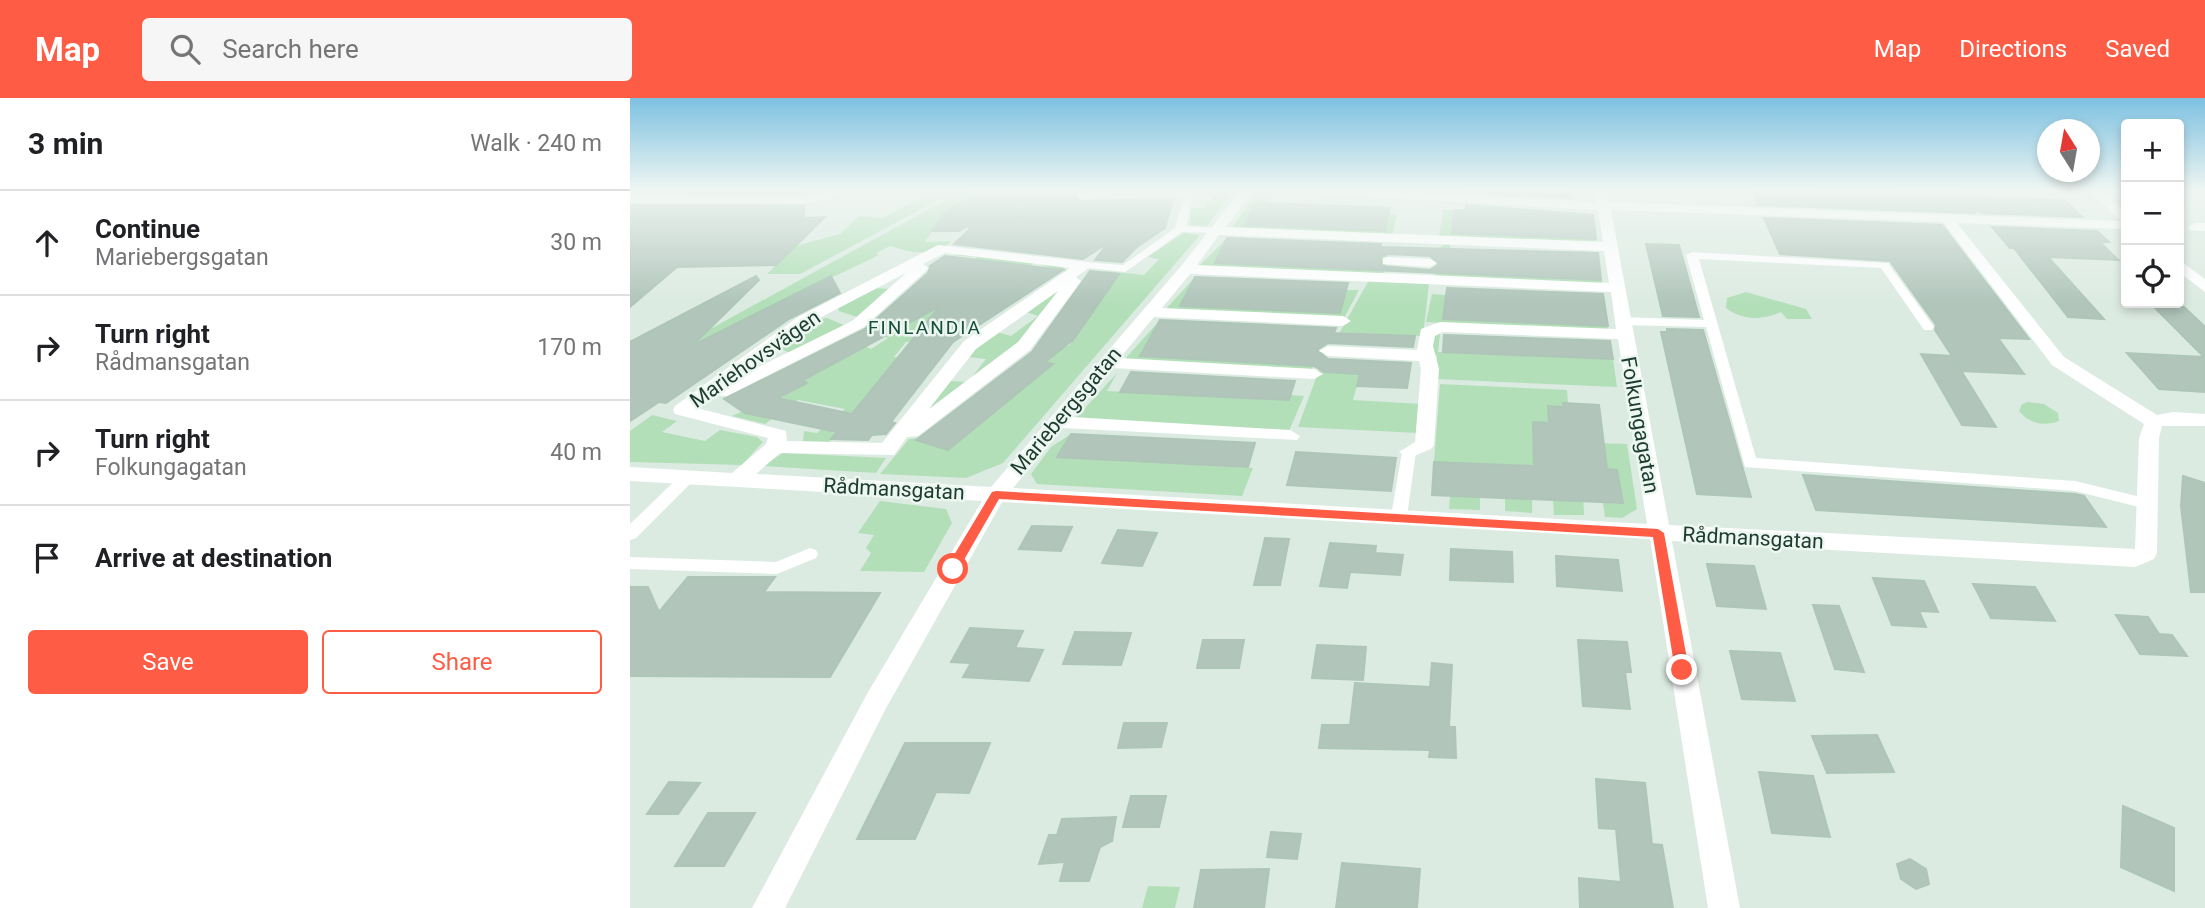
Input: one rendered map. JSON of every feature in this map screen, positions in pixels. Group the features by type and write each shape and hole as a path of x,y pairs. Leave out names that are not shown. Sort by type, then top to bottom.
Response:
{"street":[{"name":"Mariebergsgatan","path":"768,908 876,702 996,495 1219,228"},
{"name":"Folkungagatan","path":"1607,228 1724,908"},
{"path":"1954,228 2058,361 2154,422 2174,418 2205,420"},
{"path":"1217,231 1611,247"},
{"path":"1428,279 1434,240"},
{"path":"682,410 787,362 858,324 943,248 1084,265"},
{"name":"Mariehovsvägen","path":"682,410 804,320 943,248"},
{"path":"1388,261 1430,263"},
{"path":"737,480 775,447 887,450 1024,346 1084,265"},
{"path":"887,450 970,345 1084,265"},
{"path":"2184,268 2205,287"},
{"path":"1186,269 1617,288"},
{"path":"874,283 902,285"},
{"path":"823,311 858,324"},
{"path":"1150,312 1343,321"},
{"path":"1409,452 1424,445 1430,369 1424,346 1427,333 1440,327 1624,327"},
{"path":"762,351 787,362"},
{"path":"1328,351 1426,356"},
{"path":"1107,363 1314,374"},
{"name":"Mariehovsvägen","path":"682,410 779,435 775,447"},
{"path":"1057,422 1290,436"},
{"name":"Rådmansgatan","path":"630,474 2135,559 2146,552 2149,438 2154,422"}],"lane":[{"path":"1084,265 1125,269 1180,229 1217,231"},
{"path":"1928,327 1885,265 1692,255 1750,463 2075,486 2147,504"},
{"path":"1624,327 1713,324"},
{"path":"1399,516 1409,452"},
{"path":"630,534 688,477"},
{"path":"630,563 777,568 810,554"}],"green space":[{"path":"847,228 886,228 800,274 767,274 795,246 840,234"},
{"path":"895,228 935,228 925,242 951,241 945,247 930,252 890,246 876,253 879,255 766,309 751,321 630,373"},
{"path":"1232,228 1394,228 1392,236"},
{"path":"1440,228 1595,228 1596,241 1439,237"},
{"path":"1183,233 1200,235 1003,463 966,478 880,474 909,439 921,438 1052,364 1045,362 1061,345 1069,346 1090,315 1086,308 1096,308 1117,277 1099,276 1105,271 1144,275 1159,259 1148,257"},
{"path":"1228,237 1222,249 1388,250 1383,275 1198,267"},
{"path":"1443,245 1450,245 1449,259 1600,265 1602,284 1435,277 1438,251"},
{"path":"950,255 979,255 1062,265 1067,272 1034,263 946,343 906,342 894,357 905,358 849,426 836,426 831,432 837,433 829,442 803,441 804,431 817,433 845,409 798,400 765,424 732,416 806,383 803,380 865,346 871,349 888,338 881,335 889,328 901,329 911,322 977,257"},
{"path":"1196,276 1188,291 1344,297 1347,290 1359,290 1344,318 1164,311"},
{"path":"1369,280 1429,283 1423,336 1340,332"},
{"path":"1065,285 1019,347 920,420 949,381 968,382 986,359 968,357 978,344 997,332 1011,336 1038,316 1026,312"},
{"path":"873,288 893,289 860,318 839,311 838,308"},
{"path":"1746,292 1806,309 1812,319 1787,319 1781,312 1760,318 1746,317 1726,308 1727,298"},
{"path":"1432,294 1446,295 1446,302 1605,308 1608,330 1426,322"},
{"path":"827,318 846,326 792,354 777,347 814,320"},
{"path":"1160,320 1151,338 1325,352 1312,369 1124,360"},
{"path":"1440,333 1438,352 1613,359 1617,387 1435,379 1437,356 1427,347 1432,335"},
{"path":"1327,361 1331,373 1360,374 1353,400 1422,404 1418,433 1298,427 1319,370"},
{"path":"1117,373 1107,391 1289,400 1290,395 1304,396 1289,431 1075,419"},
{"path":"1440,384 1567,390 1568,403 1564,403 1564,407 1548,407 1549,423 1533,422 1533,441 1627,444 1637,509 1622,518 1605,517 1603,503 1622,503 1617,470 1582,468 1584,515 1554,515 1553,500 1571,501 1569,468 1533,467 1532,513 1505,511 1505,498 1520,466 1485,464 1484,497 1480,497 1480,510 1449,509 1450,496 1469,464 1434,462"},
{"path":"2022,404 2044,404 2058,413 2059,421 2042,424 2027,418 2019,411"},
{"path":"652,415 677,421 662,432 705,441 720,430 757,437 763,442 742,465 630,462 630,431"},
{"path":"1071,434 1058,457 1253,468 1242,496 1037,484 1031,474 1051,447"},
{"path":"783,453 886,458 876,473 763,466"},
{"path":"880,501 946,509 952,523 924,572 860,571 871,553 866,548 874,535 858,533"},
{"path":"1148,886 1180,887 1175,908 1142,908"}],"building":[{"path":"630,228 814,228 776,265 677,267 630,307"},
{"path":"934,228 965,228 959,231 932,231"},
{"path":"1165,228 1137,247 1122,262 1095,260 1108,243 1083,259 954,244 970,229"},
{"path":"1310,228 1386,228 1385,231"},
{"path":"1452,228 1595,228 1596,239 1452,233"},
{"path":"1768,228 1944,228 2029,339 1998,338 2024,374 1962,371 1935,330 1936,325 1890,261 1780,254"},
{"path":"1993,228 2097,231 2109,242 2100,242 2118,260 2048,257 2104,319 2068,317 2014,248 2010,248"},
{"path":"1227,238 1381,244 1381,247 1598,253 1601,280 1215,263","holes":["1388,254 1430,256 1439,264 1430,270 1381,266 1381,256"]},
{"path":"1646,244 1679,245 1699,317 1663,316"},
{"path":"945,256 1063,270 953,342 891,422 895,423 886,434 872,435 868,440 831,439 837,432 745,413 724,399 865,329 928,273 930,266","holes":["940,306 852,414 777,398 807,383 803,380"]},
{"path":"1090,271 1119,274 1073,340 1045,362 1053,364 948,450 916,440 1032,352"},
{"path":"756,276 759,280 692,346 831,276 840,293 789,319 666,403 659,402 630,421 630,342"},
{"path":"1195,277 1348,283 1340,313 1180,306"},
{"path":"1447,288 1603,294 1608,326 1443,319"},
{"path":"2184,307 2205,327 2205,392 2159,389 2127,353 2204,357 2155,308"},
{"path":"1160,320 1336,328 1334,333 1415,336 1413,347 1328,343 1317,350 1328,359 1411,363 1407,388 1357,386 1360,374 1325,372 1314,366 1140,356"},
{"path":"1667,329 1703,330 1751,497 1697,494 1661,332 1667,332"},
{"path":"1444,335 1610,341 1613,359 1443,352"},
{"path":"1921,354 1952,356 1996,427 1962,425"},
{"path":"1131,372 1295,381 1289,400 1120,392"},
{"path":"1563,403 1599,405 1607,469 1617,470 1623,503 1432,495 1434,462 1534,466 1533,422 1549,423 1548,406 1564,407"},
{"path":"1071,434 1255,443 1248,467 1057,457"},
{"path":"1296,452 1396,458 1391,491 1287,485"},
{"path":"1803,475 2075,494 2084,496 2106,527 1816,510"},
{"path":"2183,476 2205,483 2205,592 2191,592 2181,506"},
{"path":"1032,526 1072,527 1061,551 1019,549"},
{"path":"1118,530 1157,533 1142,566 1102,563"},
{"path":"1265,538 1289,539 1280,585 1254,585"},
{"path":"1330,543 1376,546 1375,553 1403,555 1400,575 1350,572 1347,588 1320,586"},
{"path":"1451,549 1512,552 1513,582 1450,580"},
{"path":"1556,556 1618,560 1622,591 1557,586"},
{"path":"1707,564 1754,566 1766,609 1717,606"},
{"path":"688,577 775,577 764,592 880,593 830,677 630,676 630,587 648,587 659,612"},
{"path":"1873,578 1924,581 1938,612 1919,611 1926,627 1892,625"},
{"path":"1973,584 2035,587 2055,621 1991,618"},
{"path":"1813,605 1839,606 1864,672 1835,669"},
{"path":"2116,615 2148,617 2159,634 2172,635 2187,656 2140,654"},
{"path":"970,628 1023,631 1015,648 1043,650 1029,681 963,677 971,663 951,662"},
{"path":"1075,632 1131,633 1121,665 1063,664"},
{"path":"1203,640 1244,640 1239,668 1197,668"},
{"path":"1578,640 1627,642 1631,672 1625,672 1630,709 1583,706"},
{"path":"1317,645 1366,647 1363,680 1312,678"},
{"path":"1730,651 1780,653 1795,701 1742,699"},
{"path":"1432,663 1452,665 1449,727 1455,727 1456,758 1429,757 1430,750 1319,748 1322,725 1350,725 1355,683 1430,687"},
{"path":"1124,723 1167,723 1161,747 1118,748"},
{"path":"1877,735 1894,772 1827,773 1812,736"},
{"path":"905,743 990,743 969,793 936,792 915,839 857,839"},
{"path":"1759,772 1813,776 1830,837 1772,833"},
{"path":"1596,779 1645,783 1652,844 1662,845 1673,908 1580,908 1579,878 1621,882 1616,829 1599,828"},
{"path":"669,782 700,783 678,814 647,814"},
{"path":"1131,796 1166,796 1159,827 1123,827"},
{"path":"2123,806 2174,828 2174,891 2121,867"},
{"path":"708,813 755,813 724,866 675,866"},
{"path":"1116,817 1112,841 1100,847 1089,881 1060,881 1065,862 1039,864 1049,835 1057,835 1062,819"},
{"path":"1271,832 1301,834 1297,859 1267,857"},
{"path":"1910,859 1926,869 1929,884 1916,889 1901,879 1897,864"},
{"path":"1342,863 1420,869 1417,908 1336,908"},
{"path":"1269,869 1264,908 1194,908 1201,870"}],"district":[{"name":"FINLANDIA","path":"925,327"}],"route":[{"path":"953,569 996,495 1399,516 1658,533 1682,670"}]}
